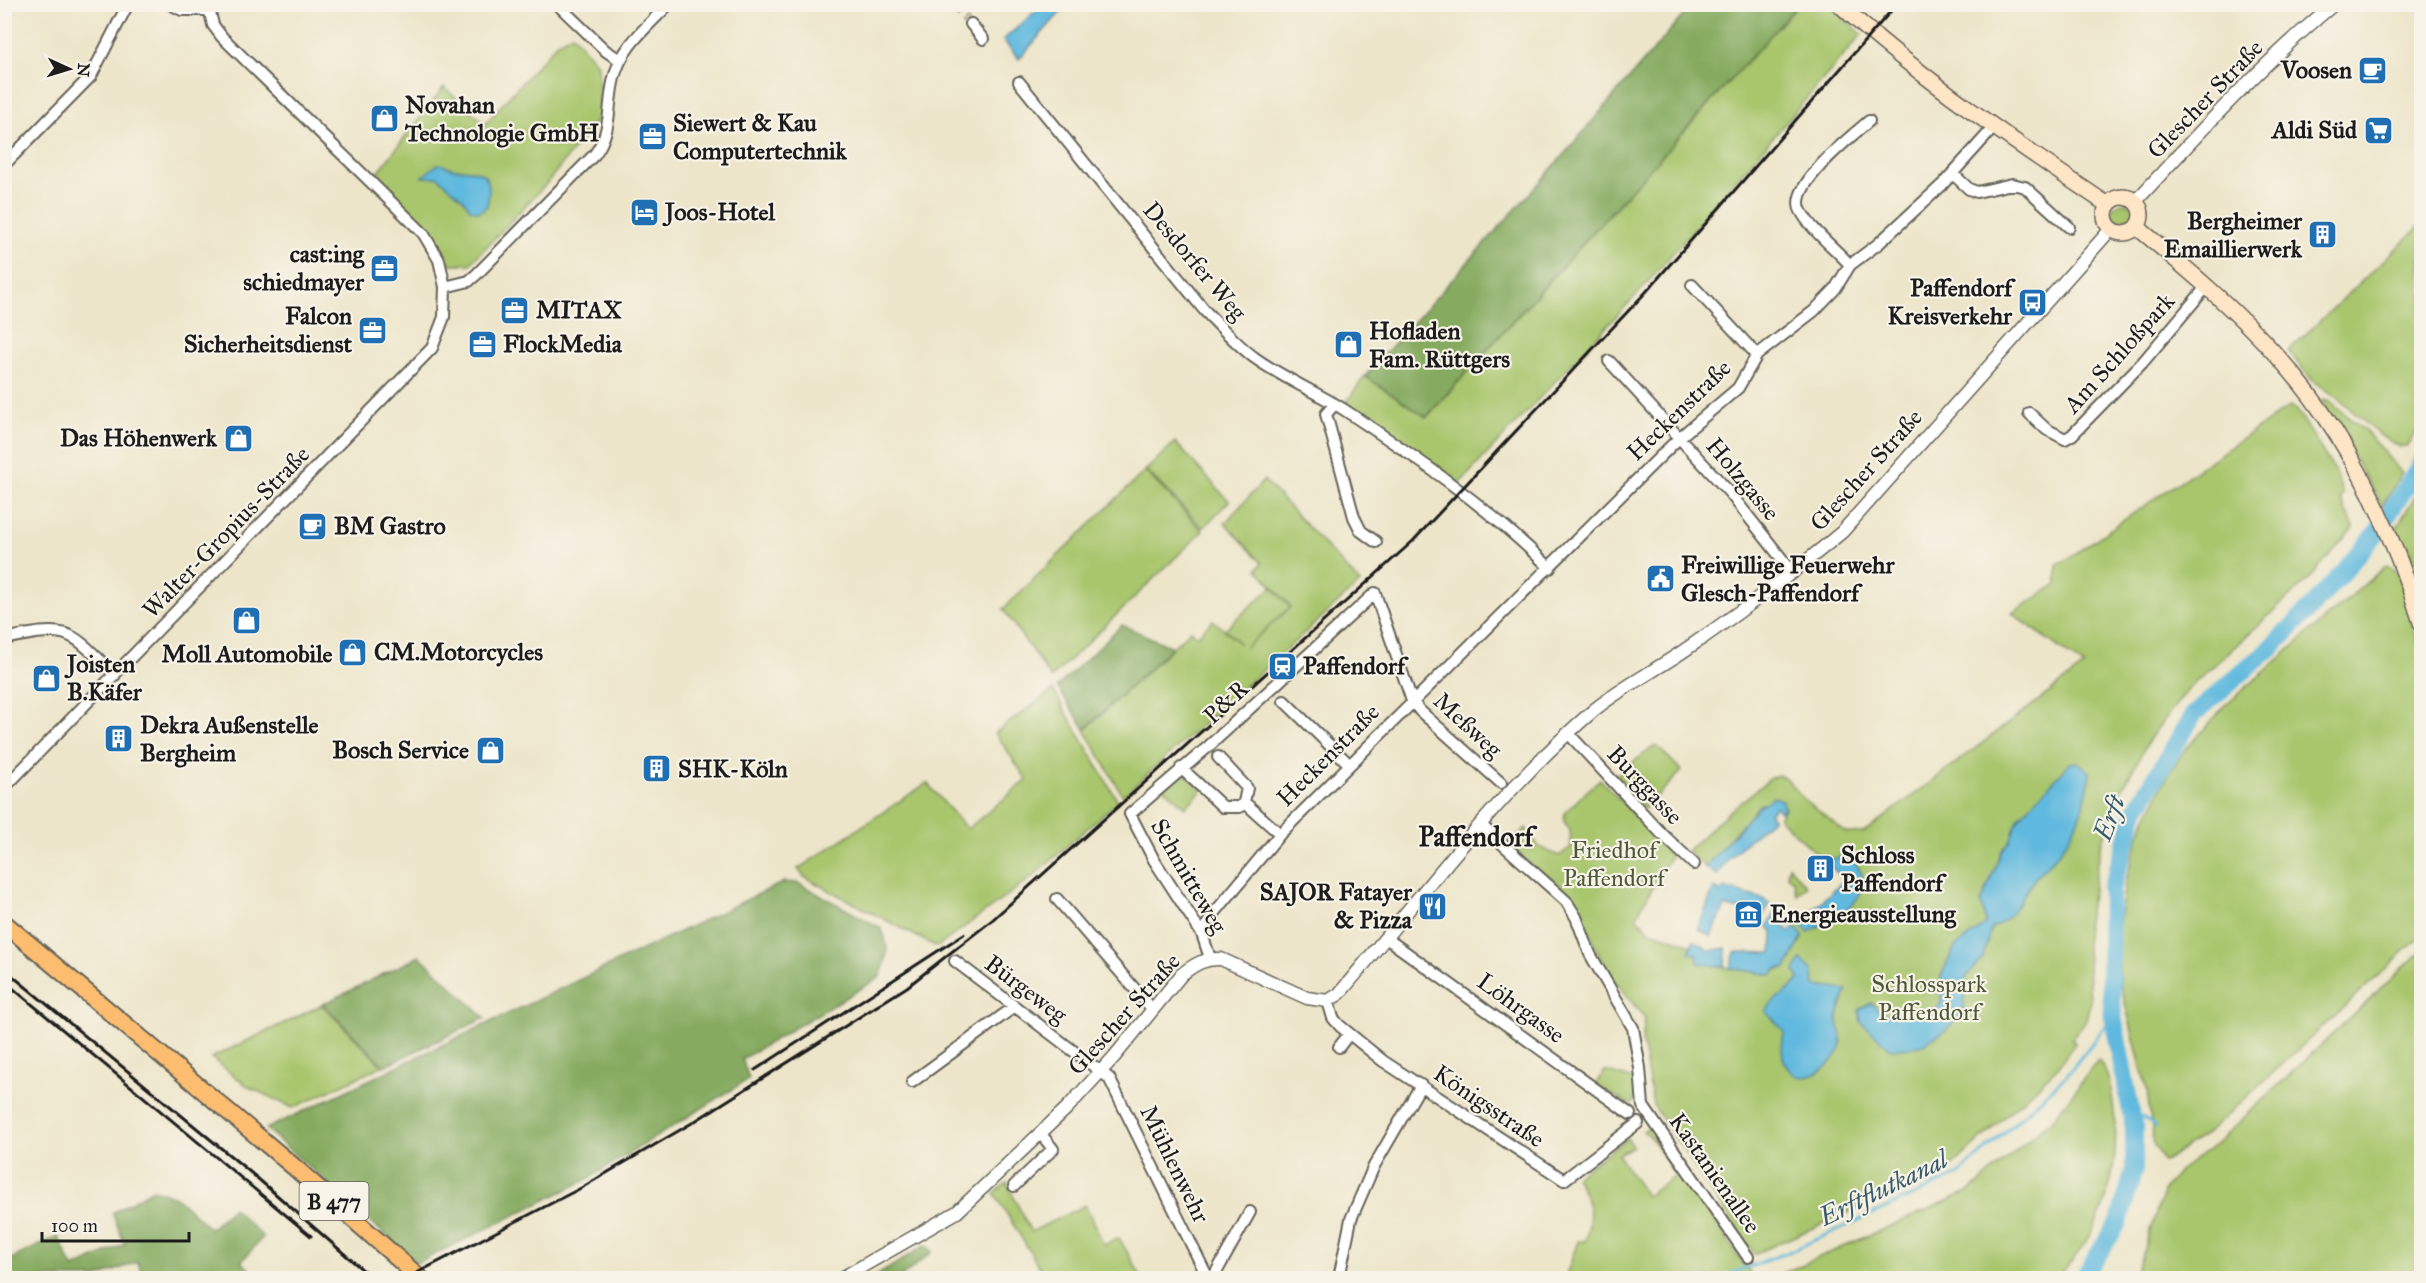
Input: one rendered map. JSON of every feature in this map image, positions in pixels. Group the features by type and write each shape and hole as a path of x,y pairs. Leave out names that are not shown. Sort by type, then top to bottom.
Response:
{"main road":[{"path":"1839,4 1871,33 1995,126 2108,205"},
{"path":"2121,197 2135,201 2141,215 2137,227 2127,233 2111,229 2105,218 2108,205 2121,197"},
{"path":"2137,227 2207,286 2292,373 2336,434 2394,546 2421,625"},
{"name":"B 477","path":"4,923 302,1174 420,1278"}],"street":[{"path":"4,165 91,76 128,4"},
{"path":"170,4 182,10 208,7"},
{"path":"557,4 606,51 620,60"},
{"path":"446,287 468,281 477,274 595,153 607,134 613,79 620,60 626,50 669,4"},
{"name":"Glescher Straße","path":"2135,201 2202,127 2253,76 2334,4"},
{"name":"Walter-Gropius-Straße","path":"4,788 432,348 444,317 446,287 439,260 423,233 222,37 213,24 208,7"},
{"path":"971,24 983,39"},
{"name":"Desdorfer Weg","path":"1019,81 1205,311 1255,358 1335,404 1429,465 1511,530 1550,568"},
{"path":"1850,265 1806,220 1799,208 1799,193 1819,167 1869,121"},
{"name":"Heckenstraße","path":"1202,934 1212,916 1280,834 1680,437 1738,388 1757,355 1814,311 1835,289 1850,265 1878,244 1953,174 1995,126"},
{"path":"1953,174 1969,189 1977,192 2012,184 2025,187 2069,227"},
{"name":"Glescher Straße","path":"842,1278 957,1212 1041,1134 1101,1072 1182,974 1196,963 1210,958 1233,964 1307,998 1328,1001 1339,994 1480,824 1568,733 1597,708 1684,651 1793,573 1864,510 1955,401 2111,229"},
{"name":"Heckenstraße","path":"1692,285 1757,355"},
{"name":"Am Schloßpark","path":"2029,413 2046,429 2065,439 2072,435 2142,362 2207,286"},
{"name":"Holzgasse","path":"1609,361 1729,492 1793,573"},
{"path":"1335,404 1326,414 1354,517 1361,531 1376,542"},
{"name":"Meßweg","path":"1375,593 1412,701 1431,721 1501,783"},
{"name":"P&R","path":"1130,814 1209,746 1375,593"},
{"path":"4,639 37,632 64,632 83,644 115,675"},
{"path":"1284,701 1349,764"},
{"name":"Burggasse","path":"1568,733 1661,833 1694,864"},
{"path":"1181,768 1223,807 1239,807 1244,802 1246,788 1218,757"},
{"path":"1244,802 1280,834"},
{"name":"Schmitteweg","path":"1130,814 1164,878 1202,934 1210,958"},
{"path":"1480,824 1566,901 1573,911 1590,954 1633,1028 1646,1110 1644,1122 1633,1121 1630,1114 1635,1106 1646,1110"},
{"path":"1057,899 1153,1010"},
{"name":"Löhrgasse","path":"1386,938 1630,1114"},
{"name":"Bürgeweg","path":"955,961 1101,1072"},
{"name":"Königsstraße","path":"1328,1001 1333,1018 1349,1034 1564,1180 1638,1123"},
{"path":"912,1082 1014,1007"},
{"path":"1339,1047 1349,1034"},
{"name":"Mühlenwehr","path":"1101,1072 1109,1078 1208,1278"},
{"path":"1339,1278 1351,1219 1374,1166 1421,1085"},
{"name":"Kastanienallee","path":"1646,1110 1748,1257"},
{"path":"1014,1186 1053,1149 1041,1134"},
{"path":"1213,1278 1250,1212"}],"green space":[{"path":"1692,5 1798,5 1426,417 1365,376 1541,181"},
{"path":"1798,5 1829,5 1862,34 1642,289 1459,484 1432,462 1345,404 1365,376 1427,417"},
{"path":"572,34 598,65 600,116 547,183 470,264 450,264 441,246 375,176 444,87 485,124 557,43"},
{"path":"2123,203 2132,207 2136,216 2132,225 2123,229 2114,225 2110,216 2114,207"},
{"path":"2421,225 2421,425 2406,447 2400,447 2378,434 2338,398 2313,381 2288,351"},
{"path":"2321,401 2330,402 2366,432 2402,473 2382,506"},
{"name":"Schlosspark Paffendorf","path":"2290,406 2297,410 2337,475 2343,495 2340,499 2354,527 2308,580 2188,689 2151,737 2121,791 2102,842 2086,926 2090,1002 2088,1017 2072,1039 2075,1043 2058,1067 1951,1167 1754,1254 1653,1105 1642,1041 1645,1018 1606,970 1576,901 1548,875 1539,874 1508,843 1526,828 1539,847 1559,856 1571,847 1570,830 1564,821 1565,812 1600,779 1671,855 1636,917 1650,931 1692,945 1690,952 1697,955 1699,963 1772,975 1777,969 1786,968 1803,937 1795,927 1842,882 1847,886 1852,880 1846,875 1843,878 1779,818 1785,808 1760,804 1705,867 1687,851 1725,815 1771,778 1778,775 1786,778 1802,797 1846,833 1863,833 1870,828 2084,666 2012,613 2057,584 2057,566"},
{"path":"1175,442 1229,501 1203,528 1146,470"},
{"path":"1145,471 1203,531 1051,678 1003,609"},
{"path":"1264,480 1360,583 1123,796 1085,730 1191,630 1197,636 1213,620 1240,644 1225,629 1272,587 1290,607 1245,648 1291,607 1257,569 1262,563 1225,523"},
{"path":"2421,486 2421,604 2408,545 2405,553 2395,530"},
{"path":"2387,565 2398,572 2421,655 2421,936 2209,1132 2163,1162 2154,1145 2147,1090 2120,984 2117,936 2125,884 2139,834 2164,782 2184,751 2226,705"},
{"path":"1122,625 1172,647 1085,729 1057,687"},
{"path":"1053,690 1118,801 1031,878 937,947 804,877 798,869 927,783 967,829 1027,780 995,733"},
{"path":"1656,745 1682,771 1644,809 1613,777"},
{"path":"1182,771 1202,790 1186,807 1163,788"},
{"path":"1789,866 1806,886 1797,895 1794,882 1787,875"},
{"path":"784,882 798,883 881,928 886,941 887,953 879,978 742,1059 749,1079 588,1179 417,1263 266,1129"},
{"path":"2421,951 2421,1278 2134,1278 2164,1189 2179,1171 2218,1142"},
{"path":"420,956 485,1018 384,1066 323,1004"},
{"path":"322,1005 382,1066 293,1108 249,1087 211,1058"},
{"path":"2098,1060 2107,1074 2113,1103 2115,1151 2112,1175 2098,1220 2073,1260 2056,1278 1772,1278 1970,1191 2055,1117"},
{"path":"1605,1071 1634,1080 1636,1096 1633,1103 1628,1104 1596,1085"},
{"path":"1651,1126 1753,1278 1565,1278 1578,1241 1585,1241 1590,1214 1587,1200 1575,1177 1627,1138 1633,1146 1618,1155 1646,1196 1676,1176 1649,1135 1643,1131"},
{"path":"1007,1183 1031,1232 1085,1205 1104,1245 1119,1238 1142,1278 1046,1278 994,1193"},
{"path":"153,1189 176,1197 210,1229 233,1208 263,1237 241,1262 261,1278 145,1278 137,1262 96,1278 5,1278 5,1262 58,1236 73,1268 125,1244 112,1213"},
{"path":"926,1245 932,1252 900,1278 873,1278"}],"water":[{"path":"1043,5 1067,5 1019,59 1003,40"},
{"path":"438,164 454,169 474,171 485,176 489,187 487,206 479,212 470,209 464,200 438,177 422,177"},
{"path":"2078,762 2090,772 2087,792 2077,823 2061,850 2036,877 2010,915 1991,928 1983,958 1966,977 1963,1013 1944,1032 1920,1046 1891,1049 1861,1022 1859,1010 1871,1003 1882,1013 1898,1015 1937,1009 1941,1002 1941,976 1955,947 1986,924 1981,903 2002,850 2010,841 2018,819 2070,763"},
{"path":"1773,797 1782,800 1784,809 1781,812 1776,807 1769,813 1773,818 1728,859 1717,875 1705,867 1757,808"},
{"path":"1846,856 1854,861 1859,869 1863,880 1862,891 1856,900 1838,916 1808,932 1799,923 1842,882 1847,886 1852,880 1846,875 1843,878 1830,866 1834,858"},
{"path":"1714,888 1721,892 1724,888 1763,899 1770,904 1762,917 1754,920 1758,911 1745,905 1743,909 1725,906 1711,936 1698,929"},
{"path":"1777,911 1786,918 1782,923 1790,932 1795,927 1803,936 1786,968 1777,969 1772,975 1730,968 1735,952 1772,953 1773,931 1767,926"},
{"path":"1694,940 1710,951 1726,948 1725,967 1698,963 1697,955 1689,952"},
{"path":"1801,959 1812,970 1815,986 1847,990 1838,1016 1841,1048 1837,1056 1823,1069 1806,1077 1791,1072 1785,1063 1782,1051 1784,1031 1766,1012 1773,1002 1799,979 1795,971"}],"waterway":[{"name":"Erft","path":"2083,1278 2119,1222 2134,1169 2134,1128 2113,1017 2110,974 2111,890 2136,810 2194,714 2271,648 2319,599 2375,535 2422,462"},
{"name":"Erftflutkanal","path":"1720,1278 1791,1251 1958,1175 2066,1076 2113,1017"},
{"path":"2130,1108 2156,1127"}],"tunnel":[{"path":"954,4 971,24"}],"railway":[{"path":"407,1278 581,1188 692,1123 907,987 991,921 1413,541 1646,292 1897,4"},
{"path":"755,1070 964,934"},
{"path":"4,969 256,1177 372,1278"},
{"path":"4,981 311,1236"}],"place":[{"name":"Voosen","path":"2373,70"},
{"name":"Novahan Technologie GmbH","path":"384,119"},
{"name":"Aldi Süd","path":"2378,130"},
{"name":"Siewert & Kau Computertechnik","path":"652,137"},
{"name":"Joos-Hotel","path":"644,212"},
{"name":"Bergheimer Emaillierwerk","path":"2323,235"},
{"name":"cast:ing schiedmayer","path":"385,268"},
{"name":"Paffendorf Kreisverkehr","path":"2033,302"},
{"name":"MITAX","path":"515,310"},
{"name":"Falcon Sicherheitsdienst","path":"373,330"},
{"name":"FlockMedia","path":"482,344"},
{"name":"Hofladen Fam. Rüttgers","path":"1348,345"},
{"name":"Das Höhenwerk","path":"238,438"},
{"name":"BM Gastro","path":"313,526"},
{"name":"Freiwillige Feuerwehr Glesch-Paffendorf","path":"1660,579"},
{"name":"Moll Automobile","path":"247,621"},
{"name":"CM.Motorcycles","path":"353,652"},
{"name":"Paffendorf","path":"1282,666"},
{"name":"Joisten B.Käfer","path":"46,678"},
{"name":"Dekra Außenstelle Bergheim","path":"119,739"},
{"name":"Bosch Service","path":"490,750"},
{"name":"SHK-Köln","path":"657,769"},
{"name":"Schloss Paffendorf","path":"1820,869"},
{"name":"SAJOR Fatayer & Pizza","path":"1433,906"},
{"name":"Energieausstellung","path":"1749,914"}],"district":[{"name":"Paffendorf","path":"1476,837"}],"park label":[{"name":"Friedhof Paffendorf","path":"1614,864"}]}
